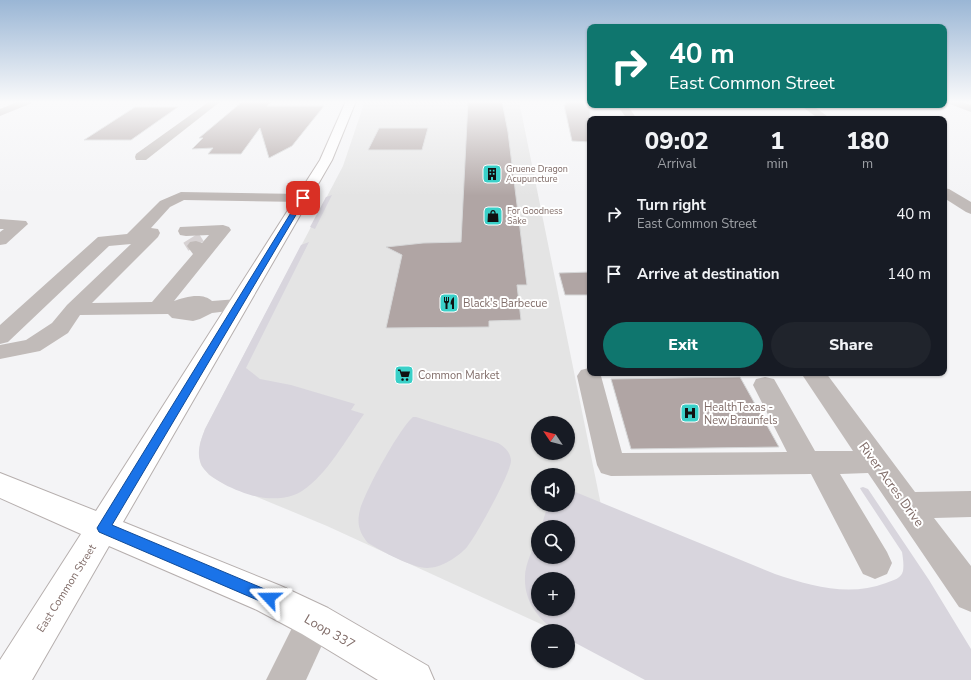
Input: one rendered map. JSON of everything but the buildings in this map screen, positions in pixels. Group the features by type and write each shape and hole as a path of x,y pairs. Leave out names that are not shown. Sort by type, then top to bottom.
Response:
{"main road":[{"name":"East Common Street","path":"10,680 303,198 329,154 338,133"},
{"name":"Loop 337","path":"0,485 269,598 315,621 414,680"}],"street":[{"path":"142,156 173,133"},
{"path":"947,194 971,209"},
{"path":"0,352 32,346 60,328 74,309 147,231 165,204 182,196 303,198"},
{"path":"0,224 20,224 0,240"},
{"path":"0,337 104,241 132,239 147,231 194,242 166,308"},
{"path":"74,309 166,308 202,302 207,307 238,305"},
{"path":"589,376 610,465 876,462"},
{"name":"River Acres Drive","path":"815,376 971,595"},
{"path":"765,385 875,563"},
{"path":"908,505 971,504"},
{"path":"286,680 315,621"}],"shaded area":[{"name":"Common Market","path":"354,133 525,133 601,505 575,563 575,520 531,520 531,564 575,564 571,572 531,572 531,616 544,616 550,624 541,624 327,526 221,482 209,475 201,465 199,455 200,443 205,429 343,166"},
{"path":"332,195 315,229 310,227 326,197"},
{"path":"309,242 246,368 260,379 291,385 355,404 351,410 364,414 336,456 320,476 311,484 302,491 289,497 259,497 250,495 220,482 205,470 200,460 200,446 205,429 301,245"},
{"path":"413,417 498,443 507,450 511,460 506,477 472,541 459,554 449,561 432,568 421,567 406,562 368,543 363,537 359,527 361,507 373,479 407,423"},
{"path":"863,487 868,489 929,580 971,649 971,680 645,680 575,643 575,624 547,624 540,616 575,616 575,572 531,572 531,605 525,585 525,572 531,553 531,564 575,564 575,520 543,520 546,512 575,512 575,492 775,574 816,586 858,589 886,583 896,579 902,574 902,552 860,488"}],"tunnel":[{"path":"191,238 196,246"}],"place":[{"name":"Gruene Dragon Acupuncture","path":"492,174"},
{"name":"For Goodness Sake","path":"493,216"},
{"name":"Black's Barbecue","path":"449,303"},
{"name":"Common Market","path":"404,375"},
{"name":"HealthTexas - New Braunfels","path":"690,413"}],"route":[{"path":"269,598 103,528 303,198"}]}
